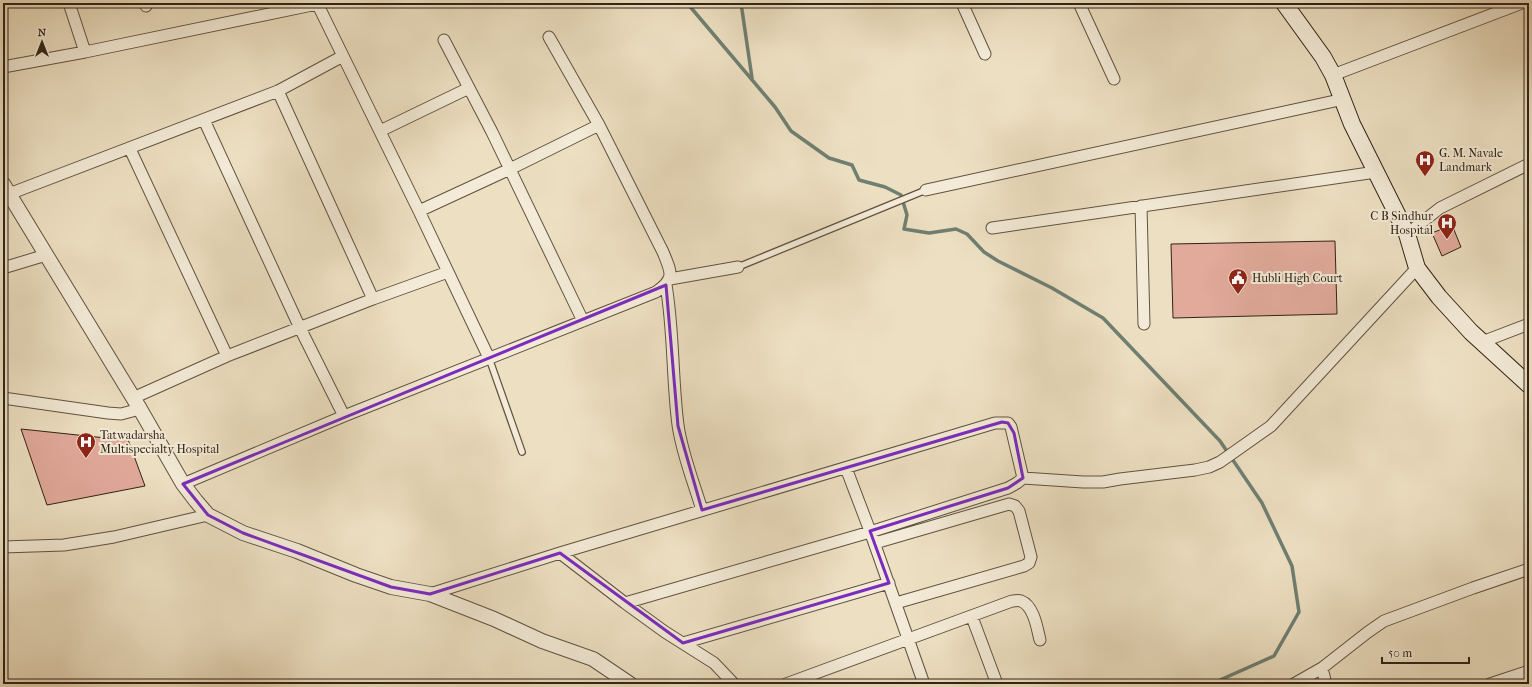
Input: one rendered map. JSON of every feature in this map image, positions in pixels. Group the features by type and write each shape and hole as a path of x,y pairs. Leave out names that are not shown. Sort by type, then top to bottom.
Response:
{"main road":[{"path":"1284,3 1323,57 1334,75 1352,124 1407,234 1417,268 1439,297 1482,342 1529,385"}],"street":[{"path":"69,3 85,52"},
{"path":"962,3 985,54"},
{"path":"1079,3 1114,79"},
{"path":"1334,75 1522,3"},
{"path":"3,67 85,52 317,4 419,210 489,358"},
{"path":"549,37 599,125 663,252 670,270 668,282 678,426 685,456 702,510"},
{"path":"444,40 510,169 583,321"},
{"path":"343,56 278,91 130,149 6,189 137,404 183,484 208,515 243,533 297,551 356,575 391,587 430,594 494,619 542,641 593,659 630,684"},
{"path":"380,131 469,88"},
{"path":"278,91 373,299"},
{"path":"926,190 1344,99"},
{"path":"204,120 300,328 344,416"},
{"path":"419,210 510,169 599,125"},
{"path":"130,149 228,356"},
{"path":"1407,234 1440,208 1529,164"},
{"path":"992,228 1376,172"},
{"path":"1141,206 1144,324"},
{"path":"3,268 46,254"},
{"path":"183,484 344,416 656,292 668,282 738,267"},
{"path":"625,603 870,531 1008,488 1023,478 1103,482 1209,467 1220,462 1271,426 1417,268"},
{"path":"3,398 121,414 228,356 373,299 448,272"},
{"path":"1482,342 1529,324"},
{"path":"430,594 702,510 1002,422 1008,423 1014,433 1023,478"},
{"path":"846,468 875,543 924,684"},
{"path":"875,543 1008,504 1015,506 1019,511 1031,557 1029,562 1024,566 896,603"},
{"path":"3,547 64,545 114,537 208,515"},
{"path":"560,553 625,603 714,663 734,684"},
{"path":"1294,684 1322,668 1384,621 1460,592 1529,569"},
{"path":"683,643 889,584"},
{"path":"786,684 908,638 972,617 1012,601 1020,600 1026,604 1031,611 1040,640"},
{"path":"972,617 997,684"},
{"path":"1322,668 1326,684"},
{"path":"1490,684 1529,671"}],"lane":[{"path":"738,267 926,190"},
{"path":"489,358 522,452"}],"highlighted area":[{"path":"666,285 678,426 702,510 1002,422 1008,423 1014,433 1023,478 1008,488 870,531 889,583 683,643 560,553 430,594 391,587 243,533 208,515 183,484"}],"building":[{"name":"C B Sindhur Hospital","path":"1452,225 1461,247 1442,256 1432,233"},
{"path":"1335,241 1337,314 1173,318 1171,244"},
{"path":"21,429 106,438 126,434 145,486 47,505"}],"waterway":[{"path":"687,3 775,107 791,131 829,158 852,165 859,180 885,187 901,195 907,215 904,229 929,233 956,229 967,234 984,252 998,261 1052,288 1103,318 1220,441 1262,503 1292,566 1299,612 1274,656 1211,684"},
{"path":"741,3 752,78"}],"place":[{"name":"G. M. Navale Landmark","path":"1425,177"},
{"name":"C B Sindhur Hospital","path":"1447,240"},
{"name":"Hubli High Court","path":"1238,295"},
{"name":"Tatwadarsha Multispecialty Hospital","path":"86,459"}]}
